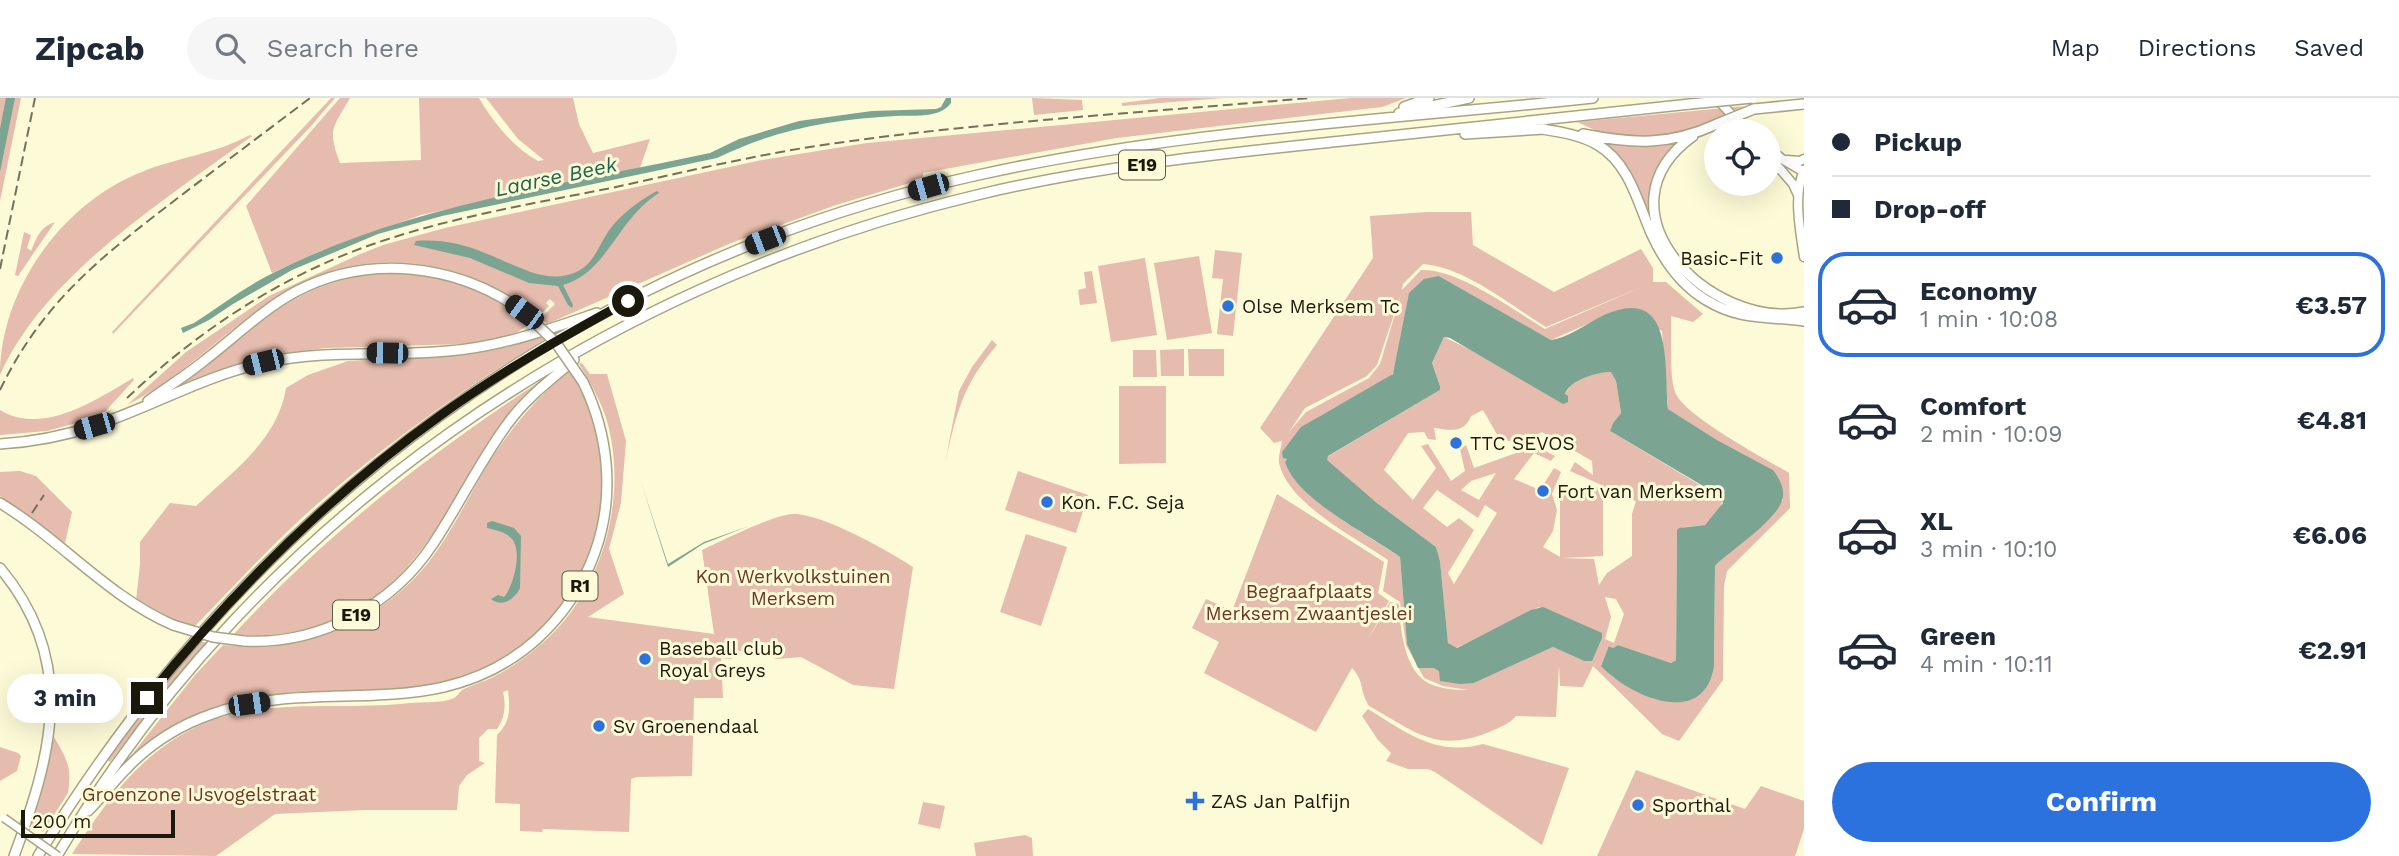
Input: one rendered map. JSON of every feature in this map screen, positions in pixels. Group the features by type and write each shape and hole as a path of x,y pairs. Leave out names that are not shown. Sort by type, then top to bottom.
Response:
{"highway":[{"path":"1374,120 1429,98"},
{"path":"1374,120 1469,98"},
{"name":"E19","path":"38,856 122,730 195,639 276,552 358,478 411,437 541,349 628,301 782,233 952,181 1022,166 1110,151 1593,98"},
{"name":"E19","path":"372,493 468,419 598,339 679,298 752,266 841,233 936,205 983,193 1113,169 1210,155 1752,98"},
{"path":"1403,135 1457,135 1542,129 1632,142 1662,141 1698,132 1754,109 1804,104"},
{"path":"1542,129 1583,138 1613,157 1628,178 1662,254 1692,290 1707,301 1761,319 1804,321"},
{"path":"1698,132 1665,162 1655,188 1654,211 1668,250 1701,285 1731,303 1768,312 1804,312"},
{"name":"R1","path":"0,444 71,433 141,407 272,307 306,287 338,276 390,268 433,272 487,289 524,312 556,343 583,382 598,418 604,445 607,484 603,526 594,556 576,592 553,624 526,649 474,679 432,691 390,696 280,700 249,704 204,717 175,731 142,754 77,822"},
{"name":"E19","path":"141,407 216,377 263,362 341,352 430,352 485,347 526,337 628,301"},
{"name":"E19","path":"0,503 55,542 130,603 173,625 213,637 244,641 279,640 320,631 363,611 392,591 415,568 499,436 524,403 598,339"},
{"name":"R1","path":"57,856 140,730 225,630 303,552 372,493"},
{"path":"0,568 24,603 36,627 51,691 51,722 46,760 14,856"}],"main road":[{"path":"1716,98 1736,119"},
{"path":"1781,162 1804,159"},
{"path":"1781,163 1803,175 1799,198 1804,257"},
{"path":"1781,165 1799,198"}],"street":[{"path":"4,818 57,856"}],"green space":[{"path":"0,98 21,98 0,201"},
{"path":"331,98 335,98 312,125 113,334 112,332"},
{"path":"340,98 350,98 339,116 333,135 340,163 421,160 419,98 479,98 504,133 520,149 538,161 544,160 518,139 486,98 573,98 579,124 593,153 650,139 640,168 421,215 318,252 272,273 246,206"},
{"path":"1032,98 1082,100 1083,110 1034,115"},
{"path":"1161,98 1223,98 1122,106 1122,103"},
{"path":"1351,98 1406,98 1382,107 1117,138 923,173 923,179 836,205 731,243 547,324 541,318 555,304 550,299 546,303 549,306 539,316 508,295 476,279 442,268 407,263 372,263 337,269 303,282 270,301 183,369 127,405 186,352 269,296 383,245 445,228 762,160 867,143"},
{"path":"1745,106 1717,119 1704,119 1704,125 1692,131 1660,138 1598,134 1597,131 1577,122"},
{"path":"252,136 146,213 77,272 46,304 20,338 0,375 3,344 11,312 23,283 40,255 84,206 111,187 139,173 222,147"},
{"path":"1596,141 1639,146 1680,141 1667,157 1655,183 1655,208 1670,255 1665,253 1637,191"},
{"name":"Begraafplaats Merksem Zwaantjeslei","path":"1471,212 1473,245 1554,292 1641,249 1653,268 1653,282 1666,282 1703,314 1693,322 1671,316 1671,366 1675,392 1681,402 1708,424 1789,473 1790,508 1727,571 1724,586 1723,680 1679,741 1662,734 1593,666 1583,687 1560,686 1559,665 1556,717 1516,716 1507,724 1489,732 1454,741 1439,740 1412,731 1369,706 1359,678 1352,668 1316,732 1204,673 1219,642 1192,628 1206,599 1232,611 1277,494 1384,562 1378,593 1389,601 1367,641 1390,602 1399,604 1402,635 1408,657 1418,675 1429,684 1468,690 1443,686 1424,678 1419,668 1434,668 1474,683 1553,647 1584,661 1539,607 1456,648 1448,643 1440,561 1436,547 1327,461 1327,457 1440,390 1432,363 1444,337 1565,395 1578,381 1611,371 1616,381 1621,413 1610,431 1723,499 1720,508 1705,525 1677,530 1676,660 1671,663 1618,645 1613,648 1610,646 1601,665 1614,678 1714,666 1715,566 1783,500 1773,470 1717,440 1668,409 1662,331 1622,309 1551,340 1439,276 1394,372 1377,386 1308,424 1295,436 1287,449 1285,462 1303,489 1318,502 1400,557 1407,644 1415,662 1406,645 1400,602 1383,591 1388,560 1324,518 1295,492 1279,463 1282,441 1274,443 1260,428 1373,258 1370,216","holes":["1423,264 1439,267 1471,279 1546,327 1644,286 1545,329 1485,292 1436,271 1421,270 1402,290 1403,284","1402,291 1380,364 1369,378 1306,412 1289,432 1305,408 1367,376 1377,365","1483,410 1499,438 1519,444 1542,432 1592,461 1593,475 1575,462 1570,471 1604,486 1604,501 1614,495 1636,501 1632,514 1632,556 1607,573 1599,585 1594,559 1562,558 1603,556 1603,487 1560,488 1560,557 1543,547 1553,531 1557,510 1552,494 1561,472 1554,468 1540,490 1514,479 1534,453 1551,461 1555,456 1536,446 1474,468 1466,445 1460,449 1465,471 1451,481 1428,444 1421,446 1436,468 1413,500 1384,470 1408,433 1424,432 1428,439 1436,440 1434,428 1456,430 1468,422 1471,416","1496,473 1479,500 1461,490 1471,481","1437,490 1478,518 1485,505 1497,513 1454,584 1448,573 1474,530 1459,518 1447,527 1423,508","1605,597 1616,599 1624,614 1614,643 1605,639 1611,617"]},
{"path":"55,222 18,276 15,275 24,232 31,235 27,248 31,251 42,230"},
{"name":"Olse Merksem Tc","path":"1215,250 1242,253 1233,336 1217,334 1223,279 1212,278"},
{"path":"1199,256 1212,333 1167,340 1154,263"},
{"path":"1145,258 1157,335 1111,342 1098,266"},
{"path":"1092,271 1097,303 1080,305 1078,290 1086,288 1084,272"},
{"path":"396,272 435,277 468,287 499,302 530,324 513,335 465,344 326,348 277,354 227,367 172,390 250,329 300,297 359,276"},
{"path":"543,336 545,339 427,417 342,483 253,565 194,627 153,611 136,601 140,542 170,503 196,506 252,454 274,424 286,388 308,375 348,361 476,353"},
{"path":"992,340 997,345 976,374 962,400 945,463 959,391 972,367"},
{"path":"1184,349 1184,376 1161,376 1160,350"},
{"path":"1188,349 1224,349 1224,376 1189,376"},
{"path":"1133,350 1156,350 1157,377 1133,377"},
{"path":"582,363 590,374 607,374 626,441 621,503 609,549 624,594 588,617 714,634 702,550 774,518 793,514 805,515 854,534 913,567 894,689 853,685 801,657 778,659 740,651 731,659 721,658 723,698 694,698 692,776 631,779 629,832 543,829 542,832 520,831 520,804 495,803 497,735 505,725 508,714 508,690 503,692 504,711 497,729 488,729 479,738 479,761 485,763 467,775 459,786 457,810 275,814 216,856 72,854 128,778 163,747 205,723 230,715 280,707 384,705 447,700 509,668 553,633 587,588 599,562 613,506 613,449 607,421 579,364"},
{"path":"570,370 589,403 597,431 602,471 601,516 585,571 559,611 525,645 484,670 434,686 264,698 210,710 186,721 133,760 126,762 195,675 223,645 281,644 336,630 386,603 408,585 437,551 489,462 507,437 536,401"},
{"path":"133,378 101,416 47,431 0,435 0,410 17,417 51,417 86,405"},
{"path":"542,380 506,423 419,552 387,587 347,615 297,631 233,635 304,564 379,498 459,437"},
{"path":"1119,386 1166,386 1166,463 1119,464"},
{"path":"20,471 36,476 72,512 65,543 0,496 0,472"},
{"name":"Kon. F.C. Seja","path":"1018,471 1088,495 1076,533 1005,510"},
{"path":"1026,534 1067,547 1041,626 1000,612"},
{"path":"199,641 208,643 110,762 106,759 118,743"},
{"path":"1368,709 1409,734 1436,745 1466,747 1483,744 1569,768 1542,845 1435,772 1428,769 1408,769 1386,761 1391,753 1378,740 1362,716"},
{"path":"54,737 67,764 68,793 43,832 31,824"},
{"path":"0,747 21,756 17,771 0,781"},
{"path":"1636,770 1745,809 1761,786 1804,801 1804,829 1795,856 1597,856"},
{"path":"923,802 945,806 940,829 918,824"},
{"path":"1025,835 1032,838 1033,856 976,856 974,843"}],"shaded area":[{"path":"6,98 15,98 0,172 0,129"},
{"path":"946,98 951,98 951,103 933,114 825,123 782,133 717,158 442,216 378,234 292,270 183,333 181,328 194,323 275,272 379,229 488,199 710,153 739,139 799,121 872,111 936,109 941,107"},
{"path":"657,191 659,193 633,216 591,269 578,279 563,285 572,308 558,286 529,283 470,258 414,245 416,241 452,243 477,250 533,273 546,276 571,274 588,264 607,233 620,218"},
{"path":"1439,276 1551,340 1624,309 1641,310 1653,318 1660,332 1664,350 1668,409 1717,440 1773,470 1777,476 1783,492 1781,504 1755,533 1715,566 1714,666 1707,686 1696,697 1681,702 1646,696 1629,688 1601,666 1609,646 1613,648 1618,645 1671,663 1676,660 1677,530 1705,525 1723,503 1720,496 1610,431 1621,413 1616,381 1611,372 1592,375 1572,385 1565,394 1568,396 1568,402 1563,404 1444,337 1432,363 1440,390 1328,456 1327,460 1377,503 1436,547 1440,561 1448,643 1457,648 1531,610 1543,607 1602,633 1592,661 1584,661 1553,647 1474,683 1460,684 1440,681 1439,671 1434,668 1418,668 1407,644 1400,557 1335,515 1303,489 1292,476 1282,452 1301,427 1393,374 1409,293 1424,279"},
{"path":"641,482 668,564 704,542 749,526 703,544 668,567"},
{"path":"492,521 514,528 521,536 520,588 512,599 499,603 491,599 498,595 504,597 507,592 516,569 517,552 510,537 487,528 487,523"}],"railway":[{"path":"0,269 35,98"},
{"path":"0,390 36,329 102,258 310,98"},
{"path":"127,398 184,349 277,287 344,255 437,225 726,163 837,143 1013,123 1309,98"},
{"path":"32,513 44,495"}],"place":[{"name":"Basic-Fit","path":"1777,258"},
{"name":"Olse Merksem Tc","path":"1228,306"},
{"name":"TTC SEVOS","path":"1456,443"},
{"name":"Fort van Merksem","path":"1543,491"},
{"name":"Kon. F.C. Seja","path":"1047,502"},
{"name":"Baseball club Royal Greys","path":"645,659"},
{"name":"Sv Groenendaal","path":"599,726"},
{"name":"ZAS Jan Palfijn","path":"1195,801"},
{"name":"Sporthal","path":"1638,805"}],"route":[{"path":"147,698 195,639 276,552 358,478 474,392 541,349 628,301"}],"water label":[{"name":"Laarse Beek","path":"556,177"}],"park label":[{"name":"Kon Werkvolkstuinen Merksem","path":"793,587"},
{"name":"Groenzone IJsvogelstraat","path":"199,794"}]}
